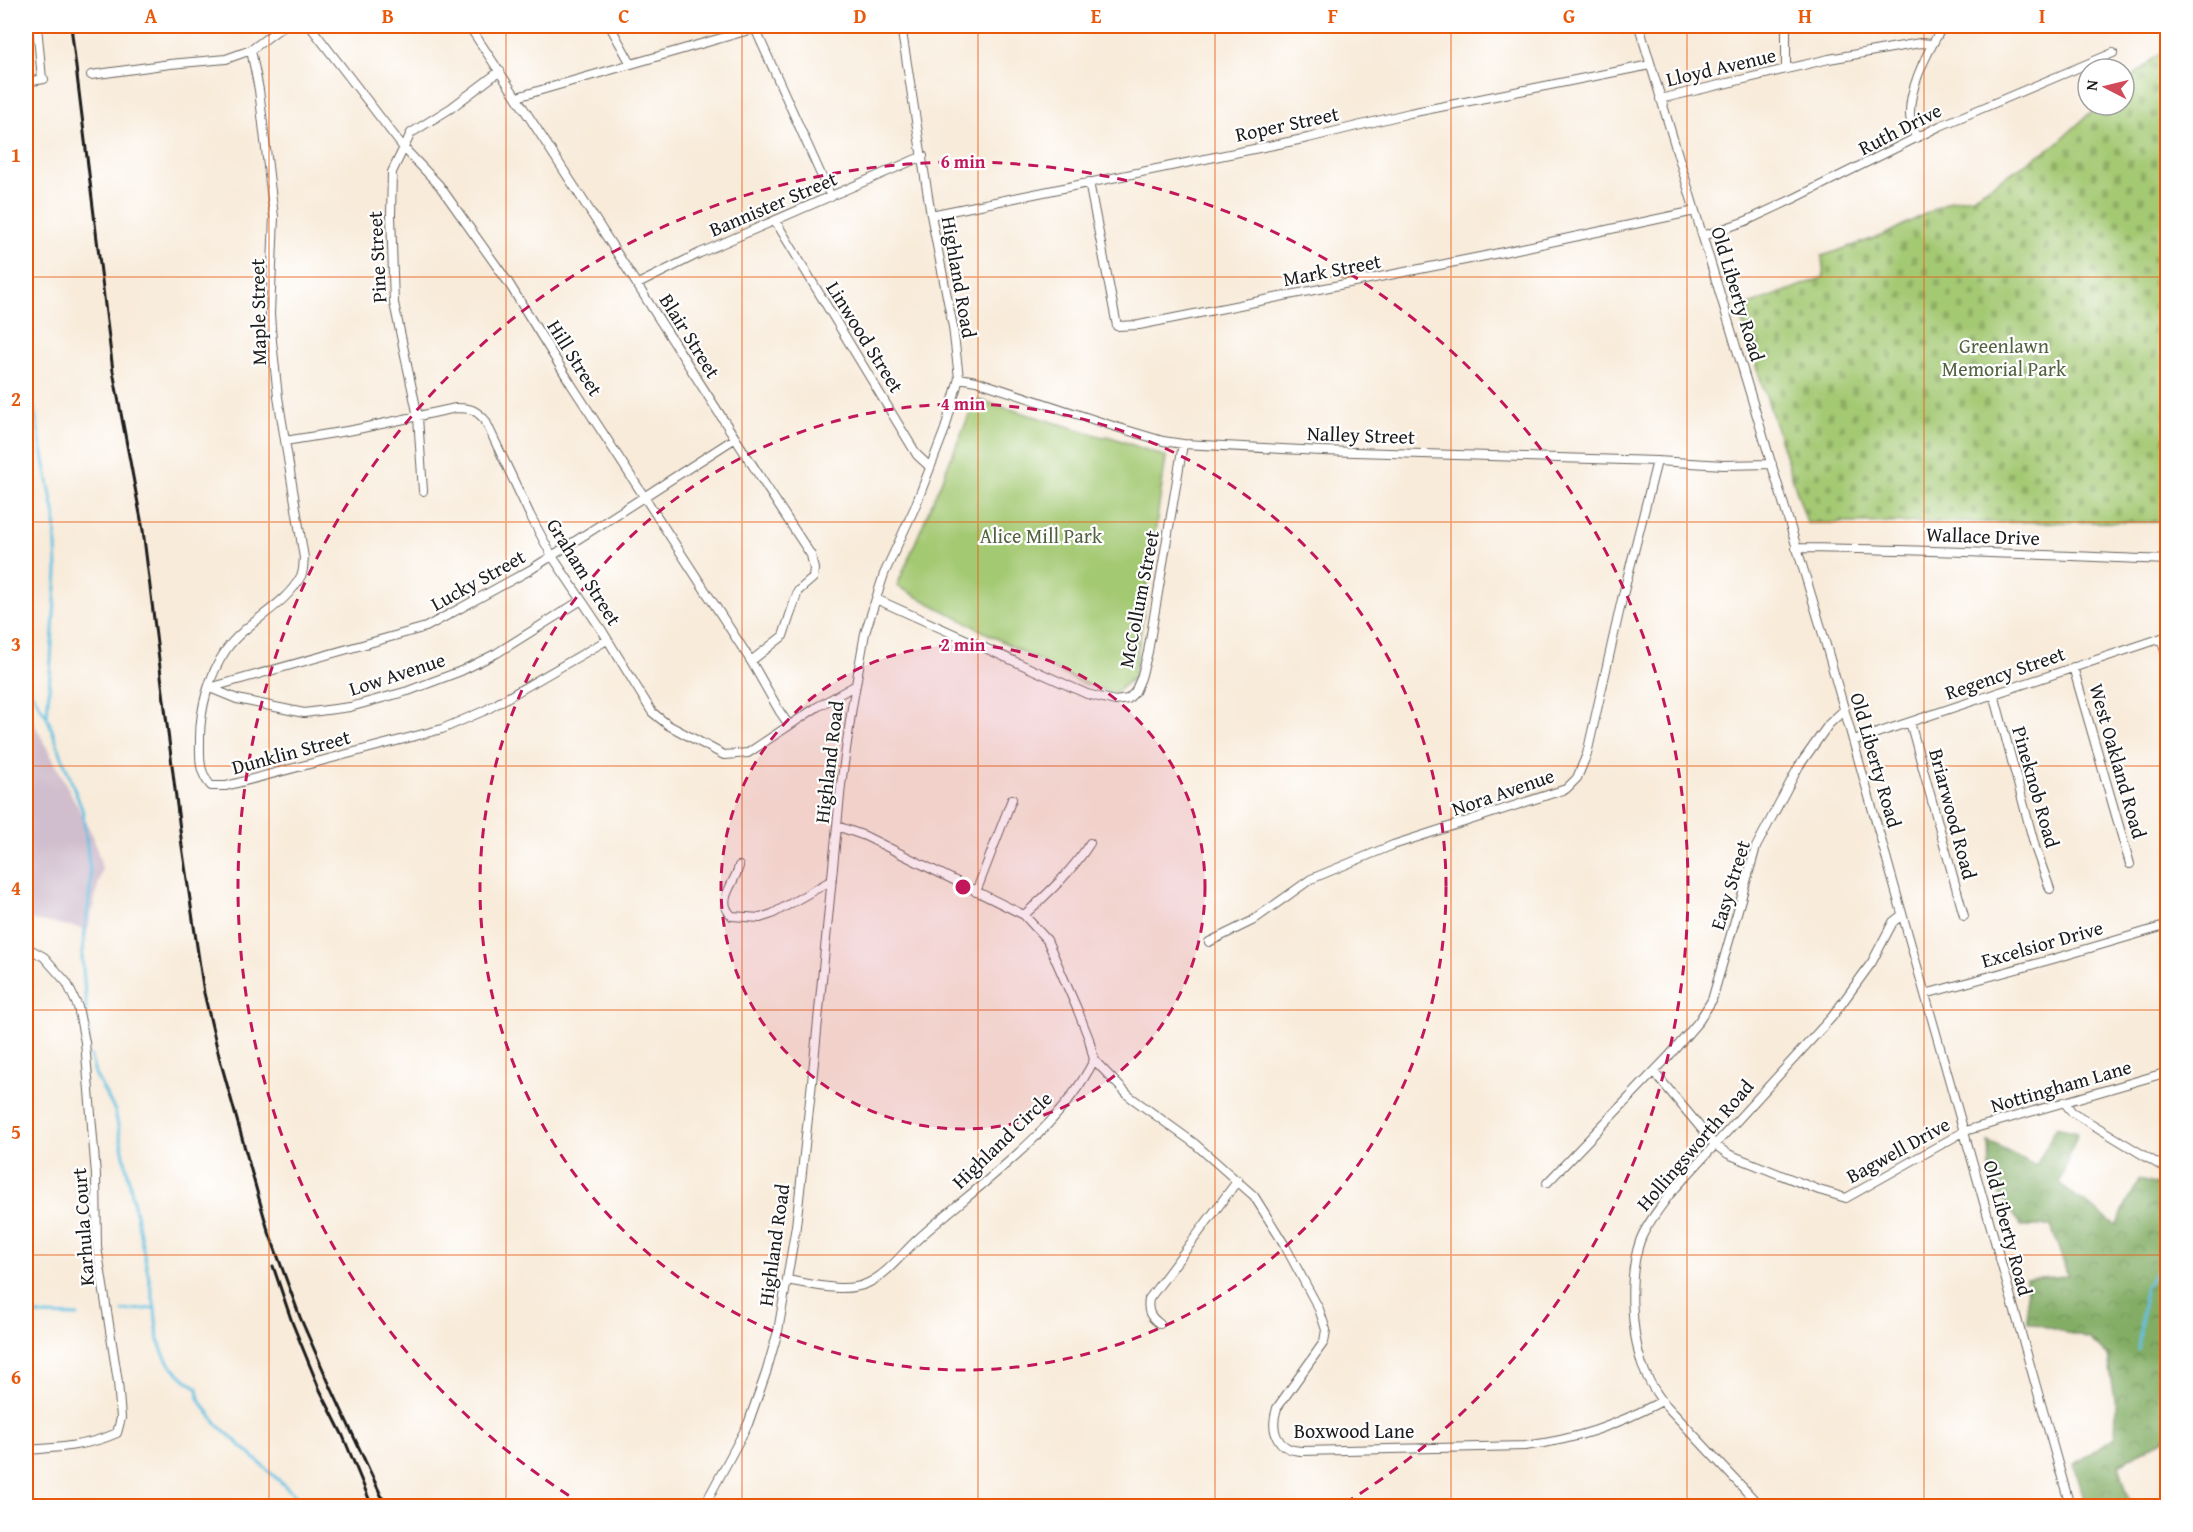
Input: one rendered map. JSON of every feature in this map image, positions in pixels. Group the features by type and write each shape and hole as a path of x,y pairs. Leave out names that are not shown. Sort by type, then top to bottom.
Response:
{"street":[{"path":"26,82 43,79 37,26"},
{"path":"91,75 170,63 226,59 251,50 283,26"},
{"name":"Hill Street","path":"310,26 403,147 439,185 508,282 751,661 789,725"},
{"name":"Blair Street","path":"469,26 639,284 734,439 811,555 813,578 798,591 783,636 751,661"},
{"path":"610,26 631,64"},
{"path":"517,97 757,26 831,197"},
{"name":"Highland Road","path":"704,1506 748,1424 778,1331 796,1226 837,825 855,685 865,633 884,574 945,429 959,378 953,327 901,26"},
{"name":"Old Liberty Road","path":"1639,26 1845,710 2070,1506"},
{"path":"1786,26 1786,69"},
{"path":"1916,138 1910,116 1912,99 1932,44 1943,26"},
{"name":"Lloyd Avenue","path":"1660,99 1879,50 1920,43 1932,44"},
{"name":"Maple Street","path":"251,50 259,90 274,217 270,314 278,397 304,558 303,574"},
{"name":"Ruth Drive","path":"1703,236 1796,198 1916,138 2003,98 2113,53"},
{"name":"Roper Street","path":"932,215 1308,138 1410,113 1650,65"},
{"name":"Pine Street","path":"423,491 418,417 394,303 391,251 392,172 411,133 451,108 500,71"},
{"name":"Bannister Street","path":"639,284 700,254 923,156"},
{"name":"Mark Street","path":"1089,182 1117,326 1139,325 1395,275 1695,211"},
{"name":"Linwood Street","path":"776,222 917,455 930,467"},
{"name":"Nalley Street","path":"959,378 976,381 1163,441 1183,444 1724,465 1772,464"},
{"name":"Graham Street","path":"285,441 456,408 471,408 477,411 485,420 552,556 652,712 681,734 724,755 748,753 855,685"},
{"name":"Lucky Street","path":"209,688 426,627 485,596 552,556 734,439"},
{"name":"McCollum Street","path":"876,599 1087,694 1115,701 1128,699 1135,692 1148,652 1183,444"},
{"name":"Nora Avenue","path":"1209,942 1252,921 1311,879 1393,845 1566,789 1577,778 1587,753 1622,598 1657,461"},
{"name":"Wallace Drive","path":"1796,548 1896,549 1975,554 2168,560"},
{"name":"Dunklin Street","path":"303,574 278,604 226,649 209,688 202,707 200,764 202,776 211,786 226,786 442,729 486,710 607,640"},
{"name":"Low Avenue","path":"209,688 237,699 295,711 325,711 350,707 408,692 461,671 498,653 580,601"},
{"path":"2164,637 2168,661"},
{"name":"Regency Street","path":"1853,741 2164,637"},
{"name":"West Oakland Road","path":"2073,667 2130,864"},
{"name":"Pineknob Road","path":"1994,694 2006,746 2049,889"},
{"name":"Easy Street","path":"1547,1184 1654,1072 1699,1021 1712,1000 1756,847 1799,766 1829,724 1845,710"},
{"name":"Briarwood Road","path":"1910,722 1964,916"},
{"path":"976,892 1012,799"},
{"path":"837,825 865,836 1024,915 1047,939 1082,1021 1094,1060"},
{"path":"1024,915 1051,892 1090,843"},
{"path":"739,866 736,879 730,886 724,904 732,916 760,918 772,914 832,880"},
{"name":"Hollingsworth Road","path":"1760,1506 1662,1401 1651,1386 1642,1364 1634,1321 1634,1274 1640,1243 1648,1224 1669,1195 1832,1017 1872,962 1893,922 1902,915"},
{"name":"Excelsior Drive","path":"1925,994 2168,925"},
{"name":"Karhula Court","path":"26,947 44,957 67,983 78,1007 85,1042 90,1097 96,1174 97,1247 118,1382 121,1418 117,1433 103,1439 81,1445 26,1450"},
{"name":"Highland Circle","path":"787,1281 850,1287 866,1284 883,1275 917,1240 1011,1160 1045,1126 1073,1094 1094,1060"},
{"name":"Boxwood Lane","path":"1094,1060 1129,1096 1194,1143 1254,1196 1284,1244 1319,1309 1326,1330 1324,1342 1317,1355 1277,1408 1273,1419 1276,1439 1284,1447 1301,1451 1525,1446 1562,1441 1592,1432 1626,1420 1662,1401"},
{"path":"1654,1072 1714,1145"},
{"name":"Nottingham Lane","path":"1965,1131 2168,1072"},
{"path":"2064,1102 2072,1112 2168,1170"},
{"name":"Bagwell Drive","path":"1714,1145 1728,1154 1819,1190 1846,1198 1965,1131"},
{"path":"1160,1324 1152,1318 1148,1307 1149,1299 1238,1180"}],"shaded area":[{"path":"26,684 33,721 93,836 102,868 88,929 26,919"}],"green space":[{"name":"Greenlawn Memorial Park","path":"2167,44 2168,507 2166,522 1807,523 1738,309 1824,277 1822,256 1884,235 1952,200 1973,197 2055,145 2086,117 2136,117 2136,74 2164,50"},
{"name":"Alice Mill Park","path":"976,399 1103,437 1108,436 1166,457 1134,677 1114,694 1079,682 897,586"},
{"path":"2056,1127 2078,1132 2059,1184 2116,1225 2139,1180 2167,1187 2167,1437 2119,1464 2129,1500 2118,1506 2086,1506 2074,1464 2115,1437 2116,1406 2108,1356 2090,1339 2028,1322 2026,1279 2068,1276 2051,1226 2021,1226 1990,1181 1989,1142 2036,1166"}],"waterway":[{"path":"26,368 55,516 57,572 47,717"},
{"path":"26,683 47,717 83,812 91,881 82,957 89,1042"},
{"path":"90,1055 96,1076 115,1111 155,1308 160,1346 164,1355 177,1372 198,1388 199,1399 217,1424 307,1506"},
{"path":"2138,1350 2145,1289 2155,1272 2168,1257"},
{"path":"123,1311 155,1308"},
{"path":"26,1312 40,1315 78,1316"}],"railway":[{"path":"71,26 113,371 143,530 182,846 204,993 219,1056 267,1227 300,1317 386,1506"},
{"path":"273,1266 292,1322 319,1388 343,1436 372,1506"}]}
